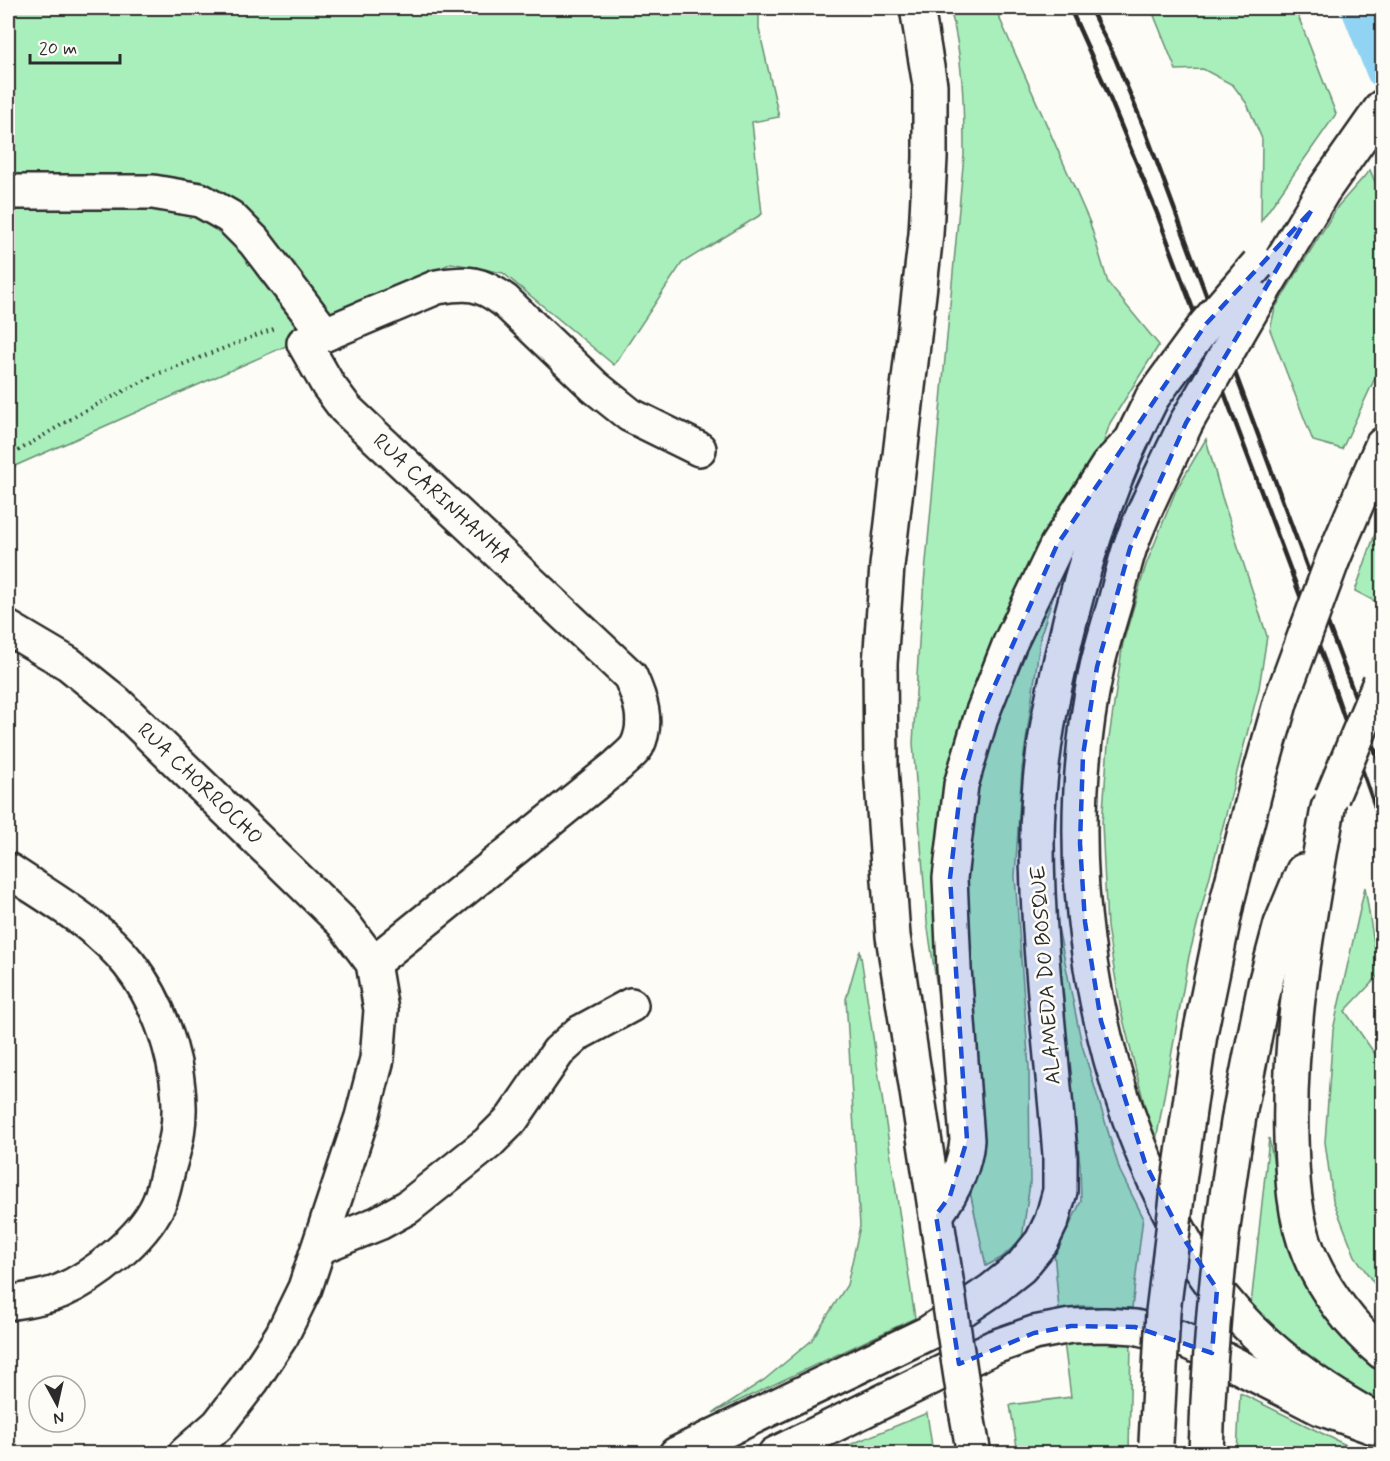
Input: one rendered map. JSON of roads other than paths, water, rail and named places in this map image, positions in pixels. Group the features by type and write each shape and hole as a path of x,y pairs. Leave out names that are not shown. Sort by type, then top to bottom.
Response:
{"main road":[{"path":"917,8 930,85 927,234 887,566 880,664 881,768 893,936 974,1454"},
{"path":"1383,106 1317,201 1186,423 1130,548 1097,667 1083,755 1080,843 1085,922 1101,1022 1121,1097 1146,1163 1182,1236 1206,1277 1252,1331 1303,1374 1383,1423"},
{"path":"8,192 153,192 200,200 230,217 254,241 317,324"},
{"name":"ALAMEDA DO BOSQUE","path":"676,1454 928,1333 992,1290 1021,1267 1042,1241 1052,1220 1060,1191 1060,1155 1039,936 1037,841 1041,766 1052,699 1073,603 1094,535 1129,443 1152,398 1206,324 1317,201"},
{"name":"RUA CARINHANHA","path":"373,963 617,766 637,747 644,713 630,676 346,409 328,385 304,343 317,324 437,287 473,284 490,289 505,301 595,387 630,415 699,449"},
{"path":"936,1215 950,1196 966,1154 967,1140 950,878 961,785 986,704 1010,643 1057,545 1108,465 1129,443"},
{"path":"1156,1448 1163,1312 1179,1181 1200,1034 1228,898 1281,700 1333,559 1383,445"},
{"name":"RUA CHORROCHO","path":"8,628 69,664 117,703 343,923 373,963"},
{"path":"1206,1454 1214,1319 1225,1205 1240,1110 1265,984 1281,924 1381,679"},
{"path":"1330,802 1308,924 1294,1030 1290,1108 1292,1173 1299,1216 1309,1254 1337,1304 1372,1344 1383,1352"},
{"path":"8,870 93,928 129,964 149,995 164,1027 178,1080 177,1134 172,1155 158,1205 137,1238 100,1268 61,1291 29,1300 8,1302"},
{"path":"185,1454 218,1425 252,1381 282,1335 305,1288 362,1117 377,1059 381,1010 373,963"},
{"path":"320,1247 379,1223 408,1207 496,1135 512,1119 558,1052 579,1033 632,1005"},
{"path":"775,1454 994,1347 1034,1333 1071,1326 1135,1327 1179,1338 1320,1408 1383,1430"}],"waterway":[{"path":"1357,8 1382,71"}],"railway":[{"path":"1070,8 1157,213 1326,665 1382,827"},
{"path":"1090,8 1115,58 1145,130 1382,769"}]}
